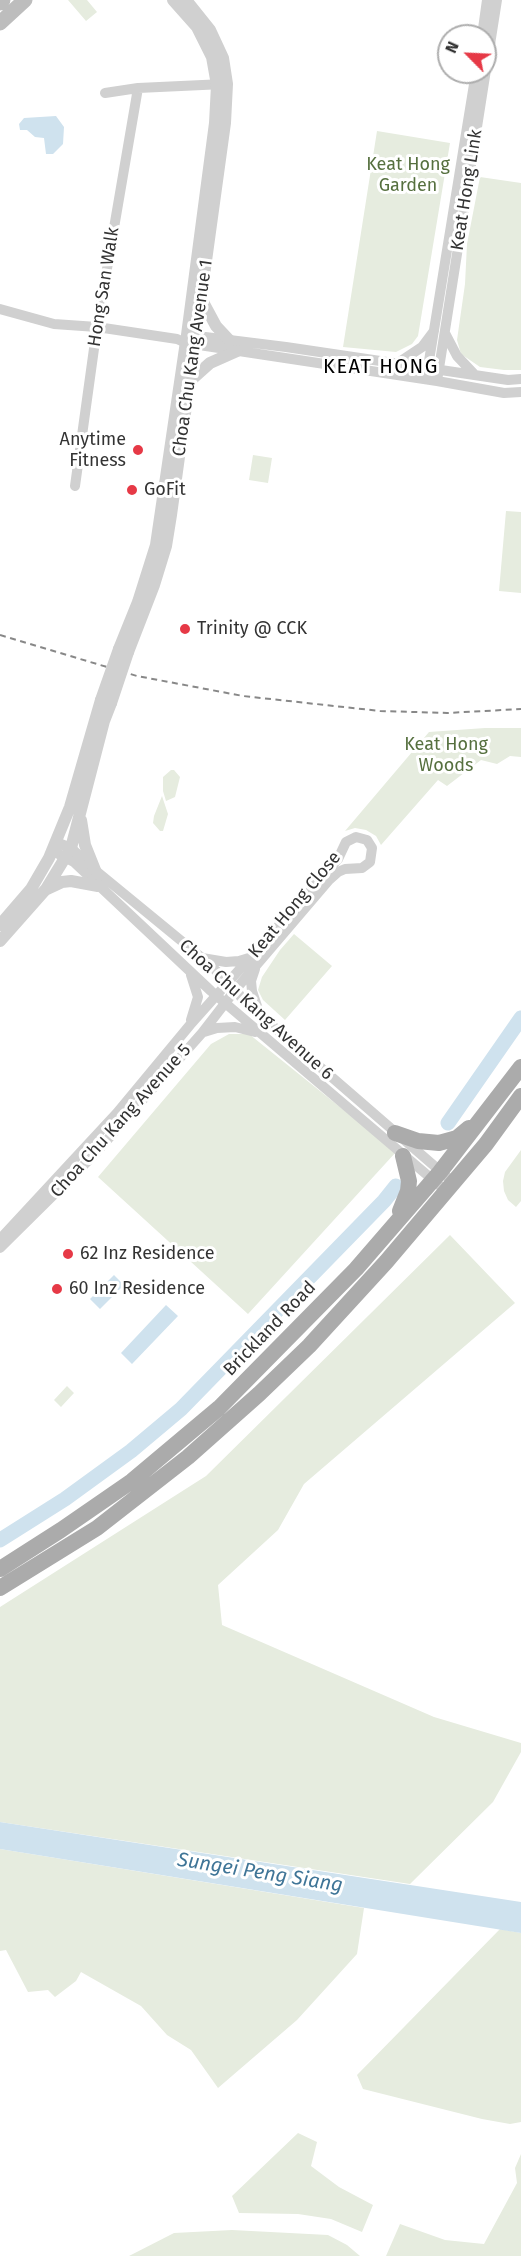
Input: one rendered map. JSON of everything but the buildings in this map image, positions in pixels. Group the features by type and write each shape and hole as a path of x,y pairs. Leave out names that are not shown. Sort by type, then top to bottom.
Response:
{"main road":[{"path":"0,23 25,0"},
{"name":"Brickland Road","path":"0,1569 132,1481 219,1408 356,1269 437,1176 521,1067"},
{"name":"Brickland Road","path":"0,1588 97,1528 188,1457 233,1418 317,1338 387,1262 486,1144 521,1096"},
{"path":"395,1133 418,1142 445,1142 457,1137 488,1110"},
{"path":"395,1222 408,1191 407,1169 403,1156"}],"street":[{"name":"Choa Chu Kang Avenue 1","path":"123,650 154,585 166,546 191,380 188,340 201,299 225,123 220,80 206,43 197,27 173,0"},
{"name":"Choa Chu Kang Avenue 1","path":"0,924 31,889 54,846 106,701 156,545 188,340 223,58 215,38 186,0"},
{"path":"484,24 488,0"},
{"name":"Keat Hong Link","path":"432,380 497,0"},
{"path":"105,93 138,88 201,84 220,80"},
{"name":"Keat Hong Link","path":"440,332 474,84"},
{"name":"Hong San Walk","path":"75,486 97,327 138,88"},
{"path":"201,299 216,326 233,346 504,393 521,392"},
{"path":"0,309 17,316 54,324 97,327 233,346 394,362 508,380 521,380"},
{"path":"388,374 394,362 422,346 440,332 457,356 474,374"},
{"path":"191,380 233,346"},
{"name":"Choa Chu Kang Avenue 1","path":"0,941 46,889 69,852 106,701"},
{"path":"74,792 82,792 87,785"},
{"path":"80,813 85,845 95,870"},
{"name":"Keat Hong Close","path":"232,985 329,880 338,872 345,869 362,868 370,862 372,848 367,840 356,837 346,842 338,859 254,961"},
{"name":"Choa Chu Kang Avenue 6","path":"54,846 69,852 95,870 201,957 232,985 242,999 395,1133 450,1187"},
{"name":"Choa Chu Kang Avenue 6","path":"69,852 98,886 225,1003 403,1156 437,1176"},
{"path":"46,889 71,881 98,886"},
{"path":"201,957 226,962 254,961 252,991 260,1015"},
{"path":"190,972 198,997 190,1025"},
{"name":"Choa Chu Kang Avenue 5","path":"0,1248 216,995 232,985"},
{"name":"Choa Chu Kang Avenue 5","path":"0,1239 93,1155 202,1033 225,1003 232,985"},
{"path":"202,1033 235,1026 262,1034"}],"green space":[{"path":"68,0 87,0 97,12 86,21"},
{"name":"Keat Hong Garden","path":"377,131 450,143 418,336 412,344 396,352 343,347"},
{"path":"480,177 521,183 521,370 480,367 461,354 457,340 465,284 467,244"},
{"path":"253,455 272,458 268,483 249,480"},
{"path":"506,511 521,512 521,593 499,591"},
{"name":"Keat Hong Woods","path":"521,728 521,757 510,756 497,764 481,760 447,786 438,780 381,845 376,836 366,830 355,828 345,831 429,732"},
{"path":"174,770 180,777 175,797 166,801 163,777"},
{"path":"162,796 168,814 163,831 160,831 153,823"},
{"path":"294,934 332,966 285,1020 263,1000 258,990 262,977"},
{"path":"229,1034 249,1034 396,1152 248,1314 98,1177 211,1044"},
{"path":"521,1150 521,1201 516,1207 508,1200 503,1181 505,1172"},
{"path":"450,1235 515,1303 304,1484 278,1530 218,1585 222,1625 434,1717 521,1743 521,1752 493,1802 410,1884 0,1822 0,1607 206,1476"},
{"path":"67,1386 74,1393 61,1407 54,1400"},
{"path":"0,1849 364,1908 357,1954 297,2020 218,2088 191,2050 167,2035 141,2006 81,1972 76,1981 55,1997 48,1990 28,1992 6,1950 0,1951"},
{"path":"500,1929 521,1933 521,2122 510,2124 482,2119 363,2089 357,2075"},
{"path":"298,2133 317,2142 311,2166 339,2187 373,2205 362,2232 331,2219 298,2214 239,2213 232,2196"},
{"path":"521,2154 521,2256 386,2256 400,2224 445,2240 484,2244 517,2183 515,2168"},
{"path":"232,2230 328,2235 347,2245 360,2256 129,2256 174,2233"}],"water":[{"path":"56,116 64,127 63,144 53,154 46,154 44,138 35,137 27,130 20,130 19,124 24,118"},
{"path":"114,1275 124,1285 100,1309 90,1299"},
{"path":"166,1305 178,1316 132,1364 121,1353"},
{"name":"Sungei Peng Siang","path":"0,1822 521,1902 521,1933 0,1849"}],"waterway":[{"path":"448,1123 521,1018"},
{"path":"0,1540 65,1499 131,1451 181,1409 396,1186"}],"railway":[{"path":"0,635 137,676 243,696 380,711 447,713 521,709"}],"place":[{"name":"Anytime Fitness","path":"138,450"},
{"name":"GoFit","path":"132,490"},
{"name":"Trinity @ CCK","path":"185,629"},
{"name":"62 Inz Residence","path":"68,1254"},
{"name":"60 Inz Residence","path":"57,1289"}],"district":[{"name":"KEAT HONG","path":"381,367"}]}
